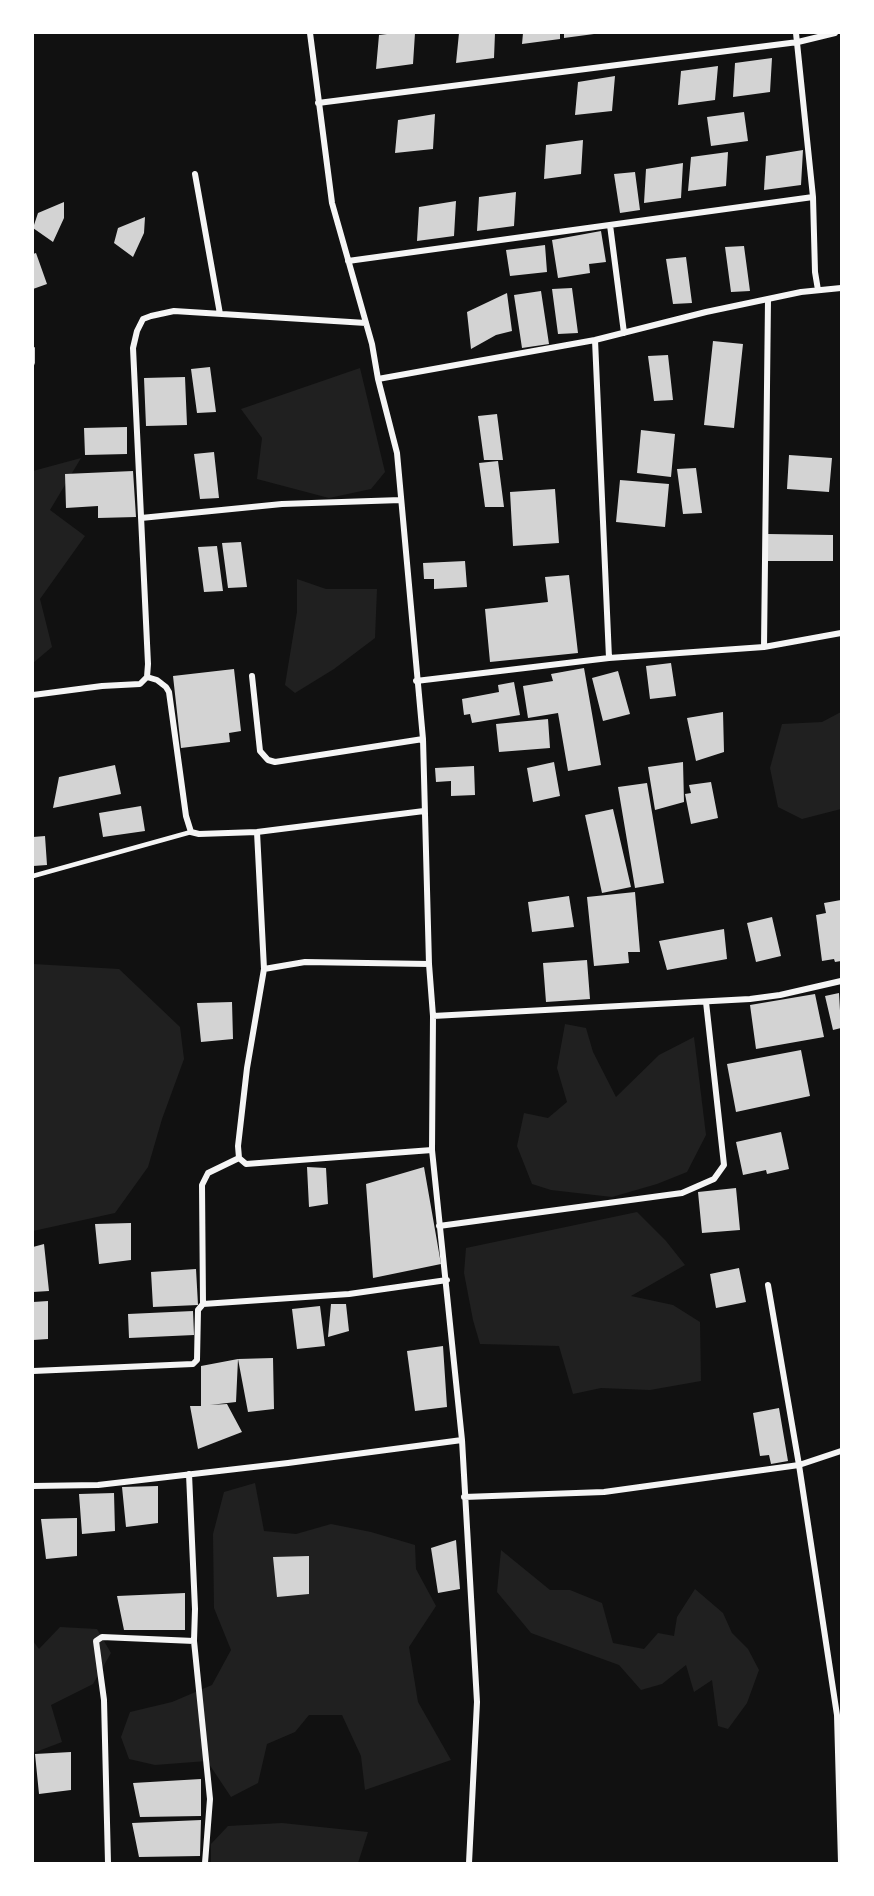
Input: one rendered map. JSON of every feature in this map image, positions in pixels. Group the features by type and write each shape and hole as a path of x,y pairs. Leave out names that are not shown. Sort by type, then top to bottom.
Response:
{"street":[{"path":"310,33 332,203 372,344 396,453 423,739 429,964 433,1016 432,1150 462,1440 477,1702 470,1863"},
{"path":"796,33 813,197 815,272 818,290"},
{"path":"318,103 798,42 835,33"},
{"path":"195,174 220,314"},
{"path":"348,261 813,197"},
{"path":"610,225 624,333"},
{"path":"378,379 595,340 706,312 818,290 841,288"},
{"path":"764,647 768,300"},
{"path":"33,695 102,686 140,684 147,677 133,348 143,319 174,311 366,323"},
{"path":"595,340 609,658"},
{"path":"141,518 282,504 401,500"},
{"path":"416,681 609,658 764,647 841,633"},
{"path":"252,676 260,752 268,760 275,762 423,739"},
{"path":"147,677 157,680 169,692 186,816 191,832 199,834 257,832 424,811"},
{"path":"257,832 264,969 247,1068 238,1146 239,1158 246,1164 432,1150"},
{"path":"264,969 305,962 429,964"},
{"path":"433,1016 706,1002 780,995 841,981"},
{"path":"439,1226 682,1192 714,1179 724,1165 706,1002"},
{"path":"33,1371 193,1364 197,1360 198,1310 203,1304 202,1185 208,1173 239,1158"},
{"path":"203,1304 348,1294 447,1280"},
{"path":"768,1285 799,1465 837,1715 840,1757 841,1863"},
{"path":"33,1486 98,1485 462,1440"},
{"path":"464,1497 604,1492 799,1465 841,1451"},
{"path":"189,1474 195,1609 194,1641 210,1799 205,1863"},
{"path":"108,1863 104,1700 96,1641 102,1637 194,1641"}],"lane":[{"path":"33,876 191,832"}],"shaded area":[{"path":"360,368 385,472 371,489 329,498 257,479 262,438 241,409"},
{"path":"81,458 50,510 85,536 40,599 52,647 33,663 33,471"},
{"path":"297,579 326,589 377,589 375,638 334,669 295,693 285,685 297,612"},
{"path":"841,712 841,809 802,819 778,807 770,768 782,724 822,722"},
{"path":"33,964 119,969 180,1027 184,1059 162,1119 148,1167 115,1213 33,1231"},
{"path":"565,1024 586,1028 593,1052 616,1097 659,1055 694,1037 706,1135 687,1172 657,1184 612,1197 551,1190 532,1184 517,1146 524,1113 548,1118 567,1102 557,1068"},
{"path":"637,1212 666,1241 685,1265 631,1296 673,1305 700,1322 701,1381 650,1390 601,1388 573,1394 559,1346 480,1344 464,1273 466,1248"},
{"path":"255,1483 264,1531 296,1534 331,1524 371,1532 415,1545 416,1569 436,1606 409,1647 418,1702 451,1760 365,1790 361,1756 342,1715 309,1715 295,1732 267,1744 258,1783 231,1797 207,1761 155,1765 129,1759 121,1737 130,1712 172,1702 212,1685 231,1650 214,1608 213,1534 224,1492"},
{"path":"501,1550 550,1590 570,1590 602,1603 613,1643 644,1649 658,1633 674,1636 677,1617 695,1589 723,1613 732,1633 748,1649 759,1670 747,1703 728,1729 718,1726 712,1680 694,1692 686,1665 662,1684 641,1690 619,1665 531,1633 497,1592"},
{"path":"60,1627 97,1629 111,1653 93,1684 51,1705 62,1742 33,1753 33,1641 39,1649"},
{"path":"282,1823 368,1832 358,1863 211,1863 211,1844 228,1826"}],"building":[{"path":"415,33 413,64 376,69 379,35"},
{"path":"459,33 495,33 494,58 456,63"},
{"path":"523,33 560,33 560,39 522,44"},
{"path":"564,33 594,33 594,34 564,38"},
{"path":"772,58 770,92 733,97 735,63"},
{"path":"718,66 715,100 678,105 681,71"},
{"path":"615,76 612,111 575,115 578,82"},
{"path":"744,112 748,141 711,146 707,117"},
{"path":"435,114 433,149 395,153 398,120"},
{"path":"583,140 581,174 544,179 546,145"},
{"path":"803,150 801,185 764,190 766,156"},
{"path":"728,152 726,186 688,191 691,157"},
{"path":"683,163 681,198 644,203 646,169"},
{"path":"635,172 640,210 620,213 614,174"},
{"path":"516,192 514,226 477,231 479,197"},
{"path":"456,201 454,236 417,241 419,207"},
{"path":"64,202 64,218 53,242 33,228 38,213"},
{"path":"145,217 144,233 133,257 114,243 118,228"},
{"path":"601,231 606,262 589,264 590,273 558,278 552,240"},
{"path":"545,245 547,272 510,276 506,250"},
{"path":"744,246 750,291 731,292 725,247"},
{"path":"36,253 47,284 33,289 33,254"},
{"path":"686,257 692,303 673,304 666,259"},
{"path":"572,288 578,333 558,334 552,289"},
{"path":"541,291 549,344 522,348 514,295"},
{"path":"507,293 512,331 496,335 471,349 467,312"},
{"path":"713,341 743,344 734,428 704,425"},
{"path":"35,347 35,363 33,368 33,348"},
{"path":"668,355 673,400 654,401 648,356"},
{"path":"210,367 216,412 197,413 191,369"},
{"path":"185,377 187,425 146,426 144,378"},
{"path":"497,414 503,460 484,460 478,416"},
{"path":"127,427 127,454 85,455 84,428"},
{"path":"641,430 675,434 671,477 637,473"},
{"path":"214,452 219,498 200,499 194,454"},
{"path":"789,455 832,458 829,492 787,489"},
{"path":"498,461 504,507 485,507 479,463"},
{"path":"696,468 702,513 683,514 677,469"},
{"path":"133,471 136,517 98,518 98,506 66,508 65,474"},
{"path":"620,480 669,484 665,527 616,522"},
{"path":"555,489 559,543 513,546 510,492"},
{"path":"768,534 833,535 833,561 768,561"},
{"path":"241,542 247,587 228,588 222,543"},
{"path":"217,546 223,591 204,592 198,547"},
{"path":"465,561 467,587 434,589 434,579 424,579 423,563"},
{"path":"569,575 578,653 490,662 485,609 548,602 545,577"},
{"path":"671,663 676,696 650,699 646,666"},
{"path":"584,668 601,765 568,771 558,713 528,718 523,686 553,681 551,674"},
{"path":"234,669 241,731 229,733 230,742 181,748 173,676"},
{"path":"618,671 630,714 603,721 592,678"},
{"path":"514,682 520,715 472,723 470,714 464,715 462,699 499,692 498,685"},
{"path":"723,712 724,752 696,761 687,718"},
{"path":"548,719 550,748 499,752 496,724"},
{"path":"554,762 560,796 533,802 527,768"},
{"path":"683,762 684,802 655,810 648,767"},
{"path":"115,765 121,794 53,808 59,777"},
{"path":"474,766 475,795 451,796 451,781 436,782 435,768"},
{"path":"711,782 718,818 691,824 685,794 691,793 689,785"},
{"path":"647,783 664,883 635,888 618,787"},
{"path":"141,806 145,831 103,837 99,813"},
{"path":"613,809 631,887 602,893 585,815"},
{"path":"45,836 47,865 33,866 33,837"},
{"path":"635,892 640,952 628,952 629,963 594,966 587,897"},
{"path":"569,896 574,927 532,932 528,902"},
{"path":"841,900 841,961 835,962 834,959 822,961 816,915 826,913 824,903"},
{"path":"772,917 781,956 756,962 747,923"},
{"path":"724,929 727,959 667,970 659,941"},
{"path":"587,960 590,999 546,1002 543,963"},
{"path":"839,993 841,1028 833,1030 825,996"},
{"path":"815,994 824,1037 756,1049 750,1005"},
{"path":"232,1002 233,1039 201,1042 197,1003"},
{"path":"801,1050 810,1096 736,1112 727,1064"},
{"path":"781,1132 789,1169 767,1174 766,1170 743,1175 736,1142"},
{"path":"307,1167 326,1168 328,1204 309,1207"},
{"path":"424,1167 441,1264 373,1278 366,1184"},
{"path":"736,1188 740,1230 702,1233 698,1192"},
{"path":"131,1223 131,1260 99,1264 95,1224"},
{"path":"44,1244 49,1291 33,1292 33,1247"},
{"path":"739,1268 746,1302 716,1308 710,1274"},
{"path":"196,1269 198,1305 153,1307 151,1272"},
{"path":"48,1301 48,1339 33,1340 33,1302"},
{"path":"331,1304 346,1304 349,1331 328,1337"},
{"path":"320,1306 325,1346 297,1349 292,1309"},
{"path":"193,1311 194,1335 129,1338 128,1314"},
{"path":"443,1346 447,1407 415,1411 407,1351"},
{"path":"273,1358 274,1409 248,1412 238,1359"},
{"path":"238,1359 236,1402 210,1405 227,1404 242,1432 198,1449 190,1406 201,1406 201,1366"},
{"path":"779,1408 788,1461 771,1464 769,1455 760,1456 753,1413"},
{"path":"158,1486 158,1523 126,1527 122,1487"},
{"path":"114,1493 115,1531 82,1534 79,1494"},
{"path":"77,1518 77,1556 46,1559 41,1519"},
{"path":"456,1540 460,1589 438,1593 431,1548"},
{"path":"309,1556 309,1594 277,1597 273,1557"},
{"path":"185,1593 185,1630 124,1630 117,1596"},
{"path":"71,1752 71,1790 39,1794 35,1754"},
{"path":"201,1779 201,1816 140,1817 133,1783"},
{"path":"201,1820 200,1856 139,1857 132,1823"}]}
